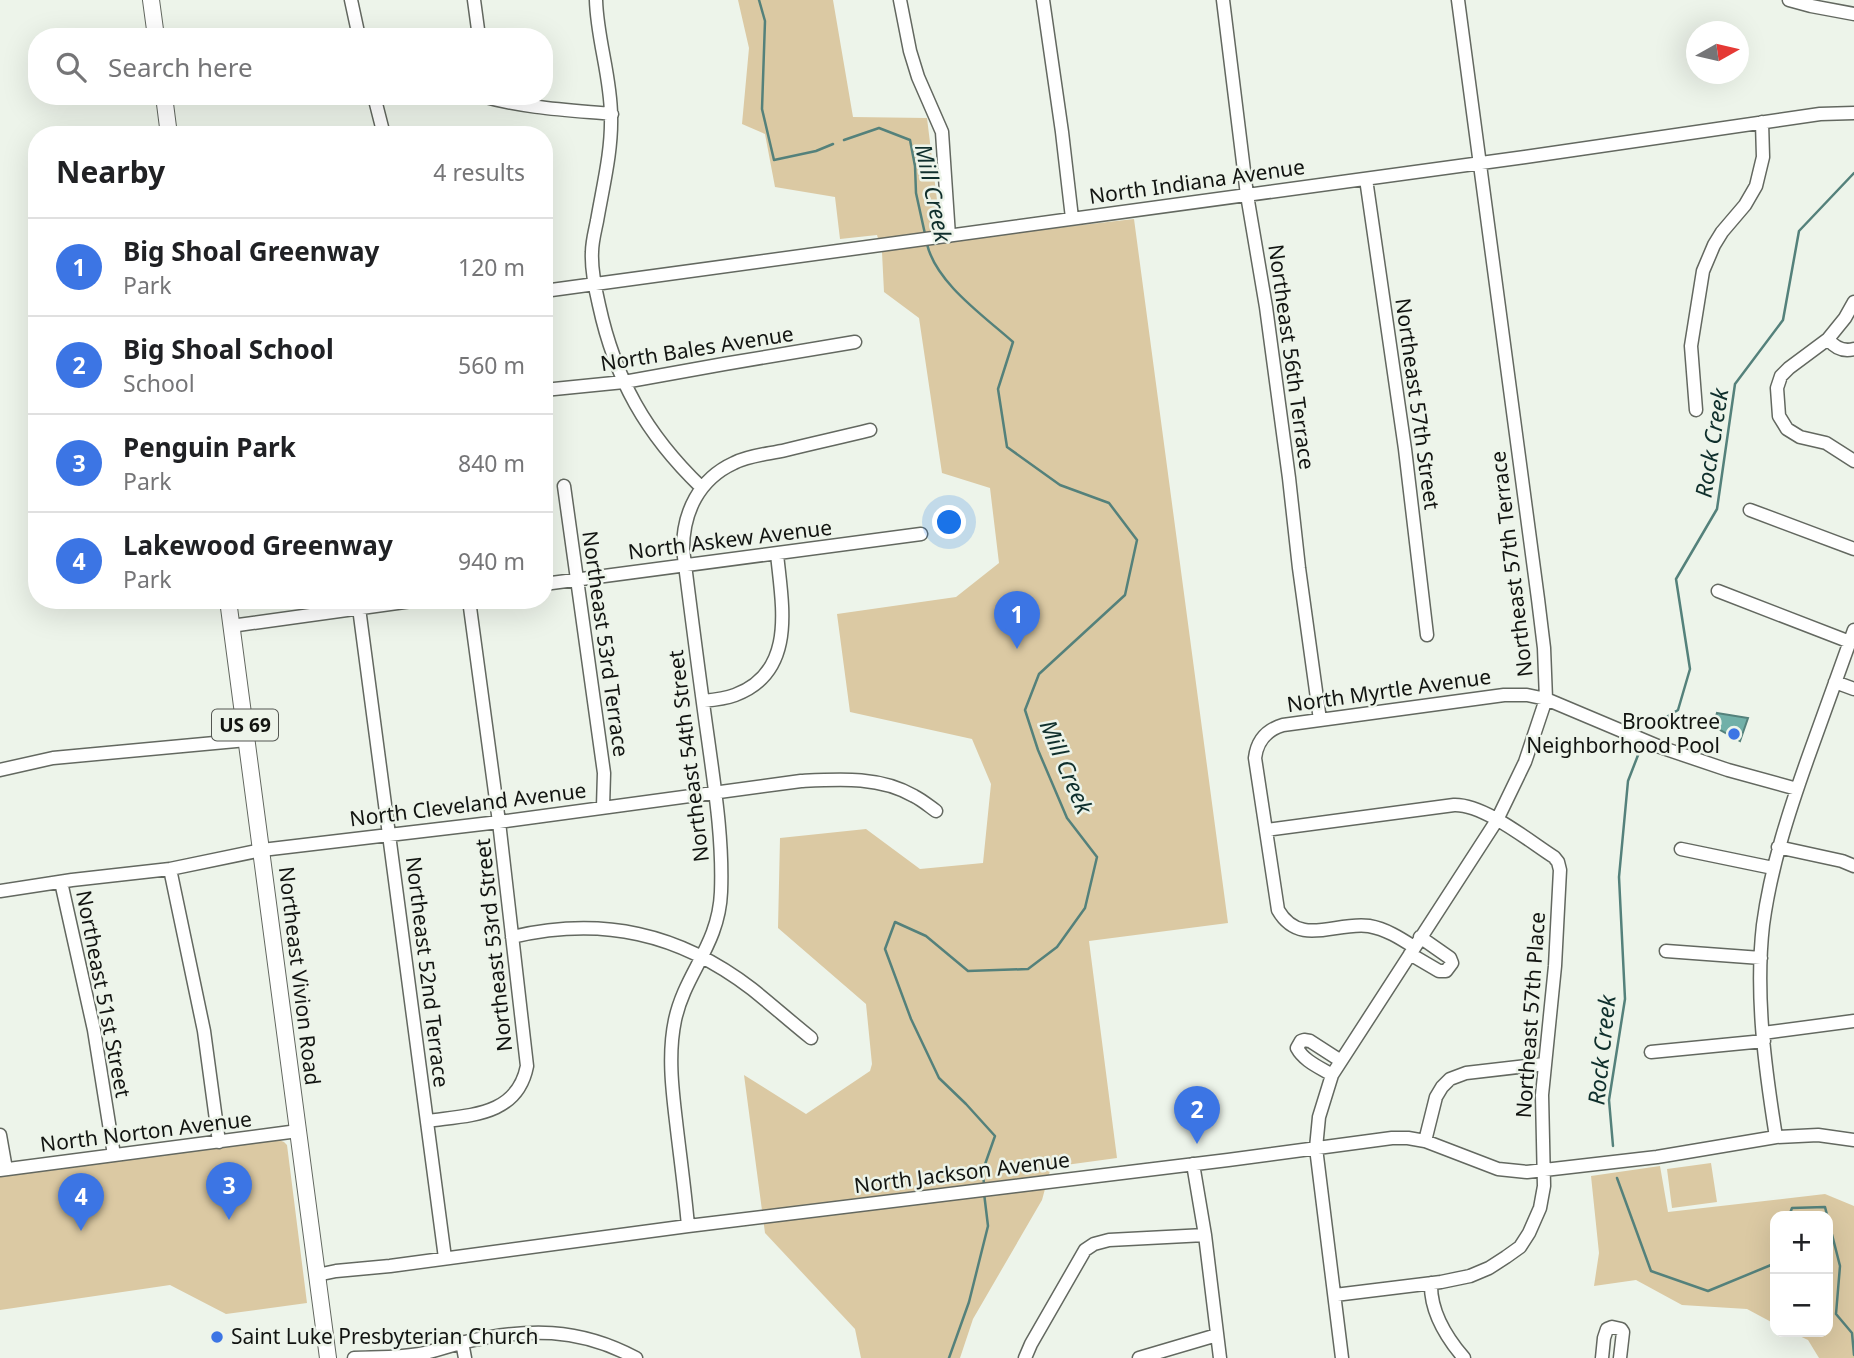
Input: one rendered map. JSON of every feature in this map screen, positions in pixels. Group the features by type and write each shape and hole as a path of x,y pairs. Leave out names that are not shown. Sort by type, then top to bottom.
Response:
{"main road":[{"path":"151,0 155,28"},
{"path":"165,105 168,126"},
{"name":"Northeast Vivion Road","path":"229,609 328,1358"}],"street":[{"path":"351,0 357,28"},
{"path":"474,0 478,28"},
{"path":"596,0 612,114 611,142 592,252 594,283 605,335 633,402 650,431 701,487 720,471 743,459 870,430"},
{"path":"900,0 918,77 942,132 943,236"},
{"path":"1043,0 1072,218"},
{"name":"Northeast 56th Terrace","path":"1223,0 1247,195 1288,464 1320,720"},
{"name":"Northeast 57th Terrace","path":"1342,1358 1316,1148 1319,1117 1332,1075 1497,820 1532,745 1546,699 1538,599 1458,0"},
{"path":"1789,0 1854,13"},
{"path":"376,105 382,126"},
{"path":"527,105 612,114"},
{"name":"North Indiana Avenue","path":"553,289 1820,114 1854,113"},
{"path":"1696,410 1691,346 1703,271 1722,232 1745,205 1756,186 1763,158 1762,122"},
{"name":"Northeast 57th Street","path":"1366,178 1405,449 1427,635"},
{"path":"1854,304 1828,339 1789,368 1781,376 1776,388 1781,421 1787,429 1796,435 1826,443 1854,461"},
{"path":"1828,339 1840,349 1854,349"},
{"name":"North Bales Avenue","path":"553,389 624,382 855,342"},
{"name":"Northeast 53rd Terrace","path":"564,486 604,773 603,807"},
{"name":"Northeast 54th Street","path":"688,1226 672,1087 674,1024 690,978 715,927 721,895 721,839 683,549 685,524 701,487"},
{"path":"1751,510 1854,549"},
{"name":"North Askew Avenue","path":"553,583 921,534"},
{"path":"703,702 746,690 760,679 778,652 783,631 777,554"},
{"path":"1718,591 1852,636 1778,848 1765,916 1761,958 1763,1037 1776,1137"},
{"path":"231,626 352,609"},
{"name":"Northeast 52nd Terrace","path":"359,609 444,1258"},
{"name":"Northeast 53rd Street","path":"427,1121 492,1110 512,1097 524,1078 527,1066 499,822 470,609"},
{"path":"1835,682 1854,689"},
{"name":"North Myrtle Avenue","path":"1266,830 1255,758 1257,747 1266,733 1283,725 1504,695 1527,695 1546,699 1660,747 1797,789"},
{"path":"0,770 53,758 247,740"},
{"name":"North Cleveland Avenue","path":"0,891 170,869 262,850 390,836 801,781 874,782 901,789 936,811"},
{"path":"1415,946 1370,926 1311,931 1293,926 1278,910 1266,830 1454,805 1470,806 1497,820"},
{"name":"Northeast 57th Place","path":"1335,1295 1451,1281 1480,1272 1520,1247 1530,1233 1540,1208 1544,1186 1541,1116 1555,966 1560,870 1558,862 1497,820"},
{"path":"1778,848 1854,866"},
{"path":"1681,849 1773,869"},
{"path":"170,869 204,1031 219,1142"},
{"name":"Northeast 51st Street","path":"61,882 94,1030 114,1155"},
{"path":"512,937 568,928 607,929 646,935 702,958 751,988 811,1038"},
{"path":"1666,951 1761,958"},
{"path":"1651,1052 1854,1021"},
{"path":"1332,1075 1309,1061 1299,1052 1298,1045 1304,1040 1310,1041 1341,1061"},
{"path":"1424,1140 1437,1097 1450,1079 1466,1073 1545,1065"},
{"name":"North Norton Avenue","path":"3,1170 298,1131"},
{"path":"0,1135 3,1170"},
{"name":"North Jackson Avenue","path":"317,1275 1392,1138 1424,1140 1498,1169 1527,1172 1657,1157 1776,1137 1818,1135 1854,1140"},
{"path":"1193,1164 1220,1358"},
{"path":"1025,1358 1089,1247 1109,1240 1205,1235"},
{"path":"1431,1283 1433,1304 1439,1321 1464,1358"},
{"path":"1602,1358 1604,1338 1607,1329 1612,1327 1623,1332 1620,1358"},
{"path":"354,1358 428,1352 462,1342 518,1333 550,1332 590,1338 636,1358"},
{"path":"1139,1358 1217,1335"},
{"path":"462,1342 466,1358"}],"shaded area":[{"path":"738,0 833,0 853,117 927,118 942,241 1134,219 1228,923 1089,941 1117,1158 1051,1167 1042,1200 973,1319 960,1358 861,1358 855,1329 765,1233 744,1075 806,1114 870,1071 872,1064 866,1004 778,928 780,838 866,829 920,869 983,863 991,784 972,739 850,712 837,614 956,597 999,563 990,488 942,473 919,318 884,292 882,252 877,235 840,239 835,197 775,187 765,134 742,124 749,48"},
{"path":"279,1140 287,1145 307,1303 226,1314 170,1285 0,1310 0,1177"},
{"path":"1711,1163 1717,1202 1672,1208 1667,1169"},
{"path":"1660,1166 1668,1212 1825,1194 1854,1206 1854,1358 1819,1358 1808,1340 1802,1337 1833,1337 1833,1211 1770,1211 1770,1321 1747,1309 1682,1305 1636,1280 1594,1286 1599,1253 1591,1176"}],"water":[{"name":"Brooktree Neighborhood Pool","path":"1717,713 1748,718 1740,741 1713,726"}],"waterway":[{"name":"Mill Creek","path":"759,0 765,21 762,109 774,160 816,151 833,144"},
{"name":"Mill Creek","path":"844,140 879,128 910,140 916,193 925,234"},
{"name":"Rock Creek","path":"1650,727 1678,710 1690,669 1676,579 1717,509 1735,384 1783,320 1799,231 1854,173"},
{"name":"Mill Creek","path":"927,244 940,272 962,298 1013,342 998,389 1007,447 1060,485 1109,503 1137,540 1125,595 1039,674 1025,710 1038,750 1067,818 1097,857 1085,908 1057,947 1028,969 968,971 926,936 895,922 885,949 911,1019 939,1078 995,1136 983,1170 984,1186"},
{"name":"Rock Creek","path":"1613,1146 1609,1100 1625,999 1619,877 1628,781 1640,750"},
{"name":"Rock Creek","path":"1617,1178 1651,1271 1708,1291 1770,1265"},
{"name":"Mill Creek","path":"949,1358 969,1302 988,1226 984,1193"},
{"name":"Rock Creek","path":"1791,1211 1792,1208 1825,1207 1826,1211"},
{"name":"Rock Creek","path":"1833,1238 1840,1266 1836,1314 1852,1333 1854,1355"}],"place":[{"name":"Big Shoal Greenway","path":"1017,649"},
{"name":"Brooktree Neighborhood Pool","path":"1734,734"},
{"name":"Big Shoal School","path":"1197,1144"},
{"name":"Penguin Park","path":"229,1220"},
{"name":"Lakewood Greenway","path":"81,1231"},
{"name":"Saint Luke Presbyterian Church","path":"217,1337"}]}
